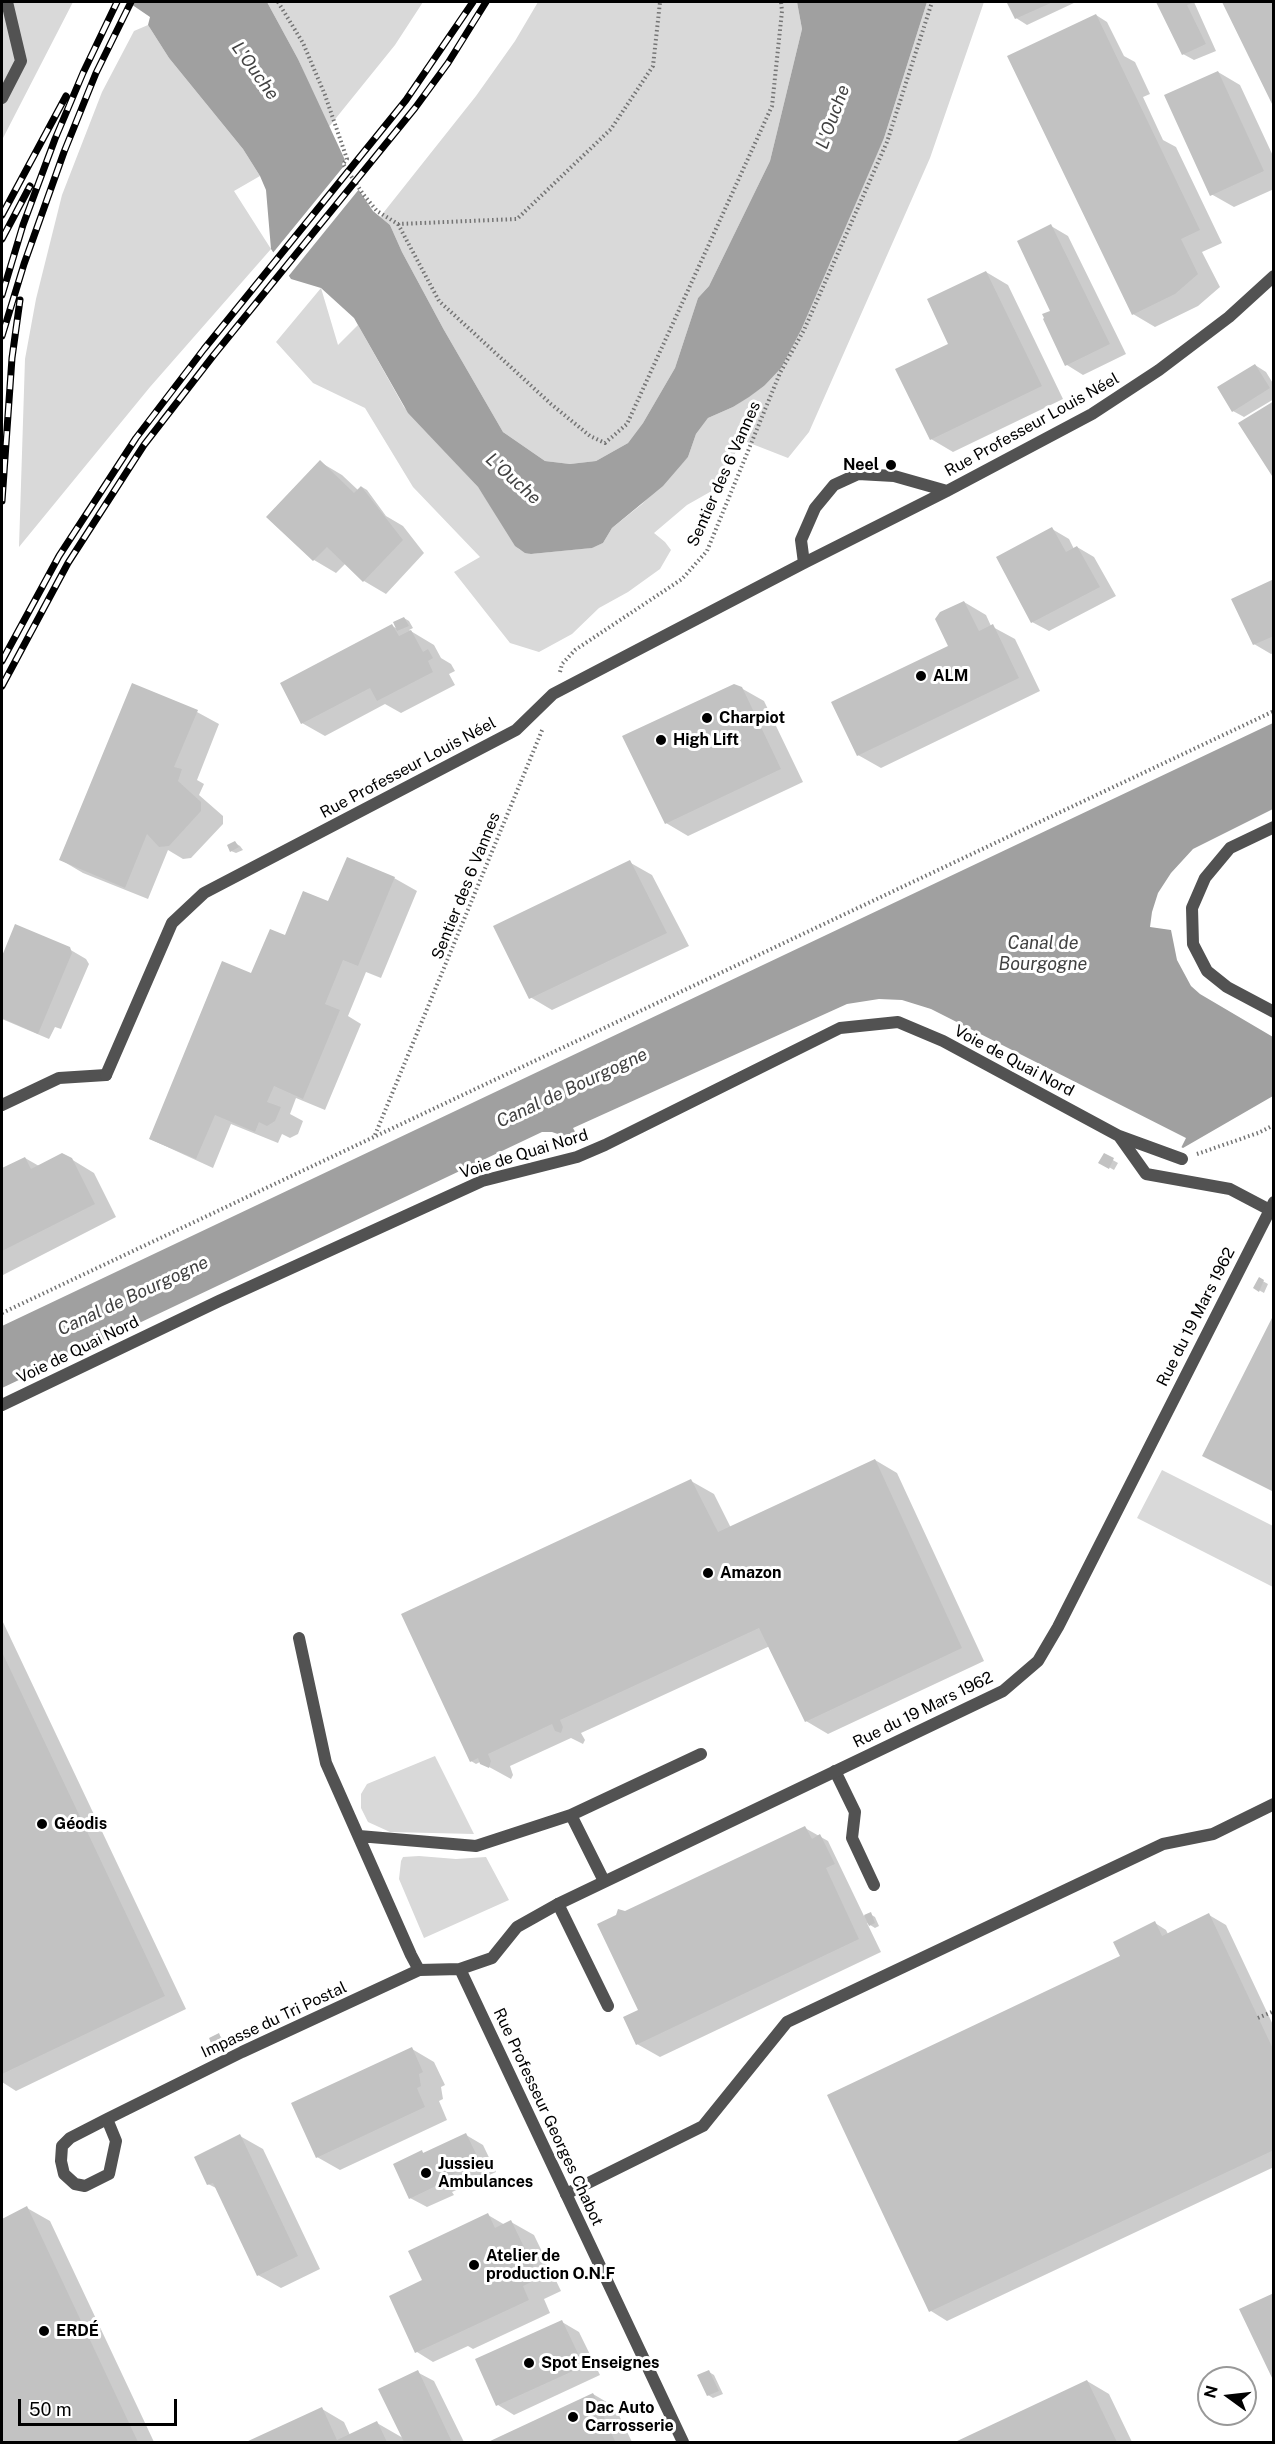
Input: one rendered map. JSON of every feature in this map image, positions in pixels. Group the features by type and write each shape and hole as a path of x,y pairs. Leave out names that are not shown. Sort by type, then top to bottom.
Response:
{"street":[{"path":"2,98 21,61 7,2"},
{"name":"Rue Professeur Louis Néel","path":"2,1105 59,1078 106,1076 172,922 204,893 516,730 553,694 1092,414 1159,370 1228,317 1274,276"},
{"name":"Rue Professeur Louis Néel","path":"804,563 801,540 815,508 834,485 858,474 894,476 947,491"},
{"path":"1274,827 1230,848 1205,878 1192,908 1193,944 1207,971 1227,987 1274,1012"},
{"name":"Voie de Quai Nord","path":"2,1405 219,1301 482,1181 577,1157 605,1145 840,1028 898,1022 943,1041 1119,1136 1182,1159"},
{"name":"Voie de Quai Nord","path":"1119,1136 1146,1174 1230,1189 1271,1206"},
{"name":"Rue du 19 Mars 1962","path":"460,1969 492,1958 518,1927 558,1904 1003,1691 1038,1661 1058,1627 1271,1206"},
{"path":"299,1638 326,1763 419,1970"},
{"path":"359,1836 477,1846 571,1815 701,1754"},
{"path":"835,1772 855,1812 852,1838 874,1885"},
{"path":"566,2194 703,2126 787,2022 1163,1844 1213,1834 1274,1804"},
{"path":"571,1815 604,1881"},
{"path":"558,1904 608,2006"},
{"name":"Rue Professeur Georges Chabot","path":"460,1969 682,2442"},
{"name":"Impasse du Tri Postal","path":"107,2119 116,2141 109,2174 85,2186 75,2184 64,2174 62,2145 70,2138 107,2119 242,2052 419,1970 460,1969"}],"path":[{"path":"278,2 303,44 325,95 347,159 343,164 377,211 398,224 439,301 551,404 590,436 605,443 627,424 772,106 782,12 781,2"},
{"path":"398,224 517,219 611,129 653,66 660,2"},
{"name":"Sentier des 6 Vannes","path":"553,694 562,664 575,650 682,579 707,551 780,373 809,319 887,142 932,2"},
{"path":"2,1313 1274,711"},
{"name":"Sentier des 6 Vannes","path":"375,1136 546,722"},
{"path":"1182,1159 1258,1133 1274,1125"},
{"path":"1258,2018 1274,2011"}],"shaded area":[{"path":"2,2 73,2 2,140"},
{"path":"267,2 423,2 395,45 328,128 298,59"},
{"path":"538,2 797,2 802,29 770,161 709,286 698,298 675,368 643,423 628,443 596,461 570,464 545,461 503,432 444,330 390,225 380,217 476,96 515,41"},
{"path":"927,2 984,2 930,158 809,432 788,458 742,440 717,488 687,505 654,533 671,550 660,569 628,592 599,608 572,634 539,652 510,643 454,572 480,557 413,487 365,408 313,383 276,342 321,288 338,345 358,325 404,407 478,487 519,549 531,554 591,548 603,543 612,528 642,504 688,457 696,434 708,418 733,407 764,386 884,138"},
{"path":"148,25 169,58 243,149 260,176 234,191 271,249 150,387 19,547 25,359 36,299 62,195 102,92 134,31"},
{"path":"1162,1470 1273,1526 1273,1587 1137,1518"},
{"path":"435,1756 474,1834 390,1832 368,1822 361,1808 361,1794 367,1784"},
{"path":"403,1857 456,1859 486,1857 509,1900 424,1938 399,1879"}],"water":[{"name":"L'Ouche","path":"128,2 267,2 298,59 345,160 342,164 344,168 373,211 390,225 444,330 503,432 545,461 570,464 596,461 628,443 643,423 675,368 698,298 709,286 770,161 802,29 797,2 927,2 884,138 801,330 781,368 764,386 749,397 708,418 696,434 688,457 663,486 612,528 603,543 592,548 531,554 515,546 478,487 408,413 354,318 321,288 291,279 271,249 266,190 260,176 243,149 169,58 148,25 150,17"},
{"name":"Canal de Bourgogne","path":"1273,723 1273,809 1193,849 1171,873 1158,893 1152,912 1150,927 1171,930 1177,960 1191,986 1200,994 1273,1037 1273,1096 1183,1148 927,1017 902,1009 866,1008 824,1023 575,1140 552,1132 542,1132 2,1388 2,1326"}],"pier":[{"path":"348,161 347,167 360,188 287,278 272,254"},
{"path":"879,999 902,1000 931,1009 1186,1138 1180,1150 926,1020 901,1012 879,1010 851,1014 580,1141 573,1128 847,1004"}],"building":[{"path":"1053,2 1015,19 1007,3"},
{"path":"1156,2 1195,2 1187,5 1206,44 1182,55"},
{"path":"1222,2 1274,2 1274,108"},
{"path":"1096,14 1200,230 1181,239 1198,274 1175,294 1132,315 1007,56"},
{"path":"1218,71 1264,171 1210,196 1164,95"},
{"path":"1051,224 1110,344 1065,366 1043,319 1042,314 1050,311 1017,241"},
{"path":"986,271 1042,386 930,440 895,369 948,344 927,299"},
{"path":"1255,364 1270,388 1232,412 1217,387"},
{"path":"1274,401 1274,479 1238,423"},
{"path":"320,460 354,493 361,486 403,540 363,582 327,547 313,561 266,517"},
{"path":"1052,527 1066,552 1077,546 1100,587 1031,623 996,557"},
{"path":"1274,579 1274,636 1253,645 1231,599"},
{"path":"964,601 979,631 993,624 1019,678 857,756 831,702 948,646 935,619 940,612"},
{"path":"404,617 409,626 397,631 393,622"},
{"path":"392,624 399,636 411,630 423,652 428,649 433,658 428,661 433,672 377,701 370,688 301,724 280,683"},
{"path":"132,683 198,710 174,767 182,769 178,781 201,802 201,811 169,846 159,847 147,834 125,888 59,860"},
{"path":"734,684 742,687 781,769 665,824 622,736"},
{"path":"235,841 239,847 230,852 227,845"},
{"path":"347,857 395,877 358,966 343,960 325,1004 340,1010 303,1099 274,1086 267,1102 281,1107 275,1121 267,1126 259,1122 255,1132 215,1115 196,1159 149,1139 222,961 251,973 270,929 285,935 303,891 328,901"},
{"path":"630,860 667,933 529,999 493,926"},
{"path":"15,924 70,947 72,953 38,1034 2,1018 2,956"},
{"path":"62,1153 72,1158 95,1204 2,1251 2,1168 25,1157 31,1169"},
{"path":"1104,1153 1114,1158 1109,1169 1098,1163"},
{"path":"1259,1277 1264,1280 1259,1292 1253,1288"},
{"path":"1274,1314 1274,1492 1202,1456"},
{"name":"Amazon","path":"875,1459 962,1648 805,1722 759,1628 560,1720 563,1727 561,1733 555,1731 552,1724 488,1754 491,1761 489,1768 480,1764 478,1758 470,1762 401,1614 691,1479 718,1532"},
{"name":"Géodis","path":"2,1652 165,1996 2,2074"},
{"path":"805,1826 812,1839 820,1834 835,1864 826,1868 859,1939 636,2045 623,2017 638,2010 597,1924 616,1915 618,1909 625,1911"},
{"path":"871,1912 875,1923 869,1926 864,1915"},
{"path":"1209,1913 1274,2051 1274,2150 929,2312 827,2095 1120,1956 1113,1942 1155,1921 1162,1936"},
{"path":"219,2033 221,2038 211,2043 209,2038"},
{"path":"412,2047 423,2072 419,2074 421,2086 417,2088 425,2107 316,2158 291,2103"},
{"name":"Jussieu Ambulances","path":"466,2133 480,2162 436,2182 438,2185 409,2199 393,2164"},
{"path":"240,2134 298,2256 257,2276 213,2183 207,2185 194,2157"},
{"name":"ERDÉ","path":"27,2206 138,2442 2,2442 2,2219"},
{"name":"Atelier de production O.N.F","path":"488,2213 495,2228 511,2220 539,2278 523,2286 529,2300 415,2353 389,2296 422,2280 408,2251"},
{"path":"1274,2293 1274,2382 1239,2309"},
{"name":"Spot Enseignes","path":"562,2320 584,2366 496,2406 475,2359"},
{"path":"418,2370 452,2442 404,2442 378,2389"},
{"path":"709,2370 719,2391 707,2396 697,2375"},
{"path":"1087,2380 1117,2442 955,2442"},
{"name":"Dac Auto Carrosserie","path":"593,2393 615,2441 488,2442"},
{"path":"322,2407 337,2440 377,2421 387,2442 246,2442"}],"railway":[{"path":"2,295 23,225 55,139 117,2"},
{"path":"2,336 24,264 64,152 96,73 131,2"},
{"path":"2,661 59,556 136,438 204,349 406,100 473,2"},
{"path":"2,686 68,563 144,445 213,356 415,108 448,63 486,2"},
{"path":"2,215 66,96"},
{"path":"2,239 30,186"},
{"path":"2,501 12,358 20,300"}],"place":[{"name":"Neel","path":"891,465"},
{"name":"ALM","path":"921,676"},
{"name":"Charpiot","path":"707,718"},
{"name":"High Lift","path":"661,740"},
{"name":"Amazon","path":"708,1573"},
{"name":"Géodis","path":"42,1824"},
{"name":"Jussieu Ambulances","path":"426,2173"},
{"name":"Atelier de production O.N.F","path":"474,2265"},
{"name":"ERDÉ","path":"44,2331"},
{"name":"Spot Enseignes","path":"529,2363"},
{"name":"Dac Auto Carrosserie","path":"573,2417"}]}
